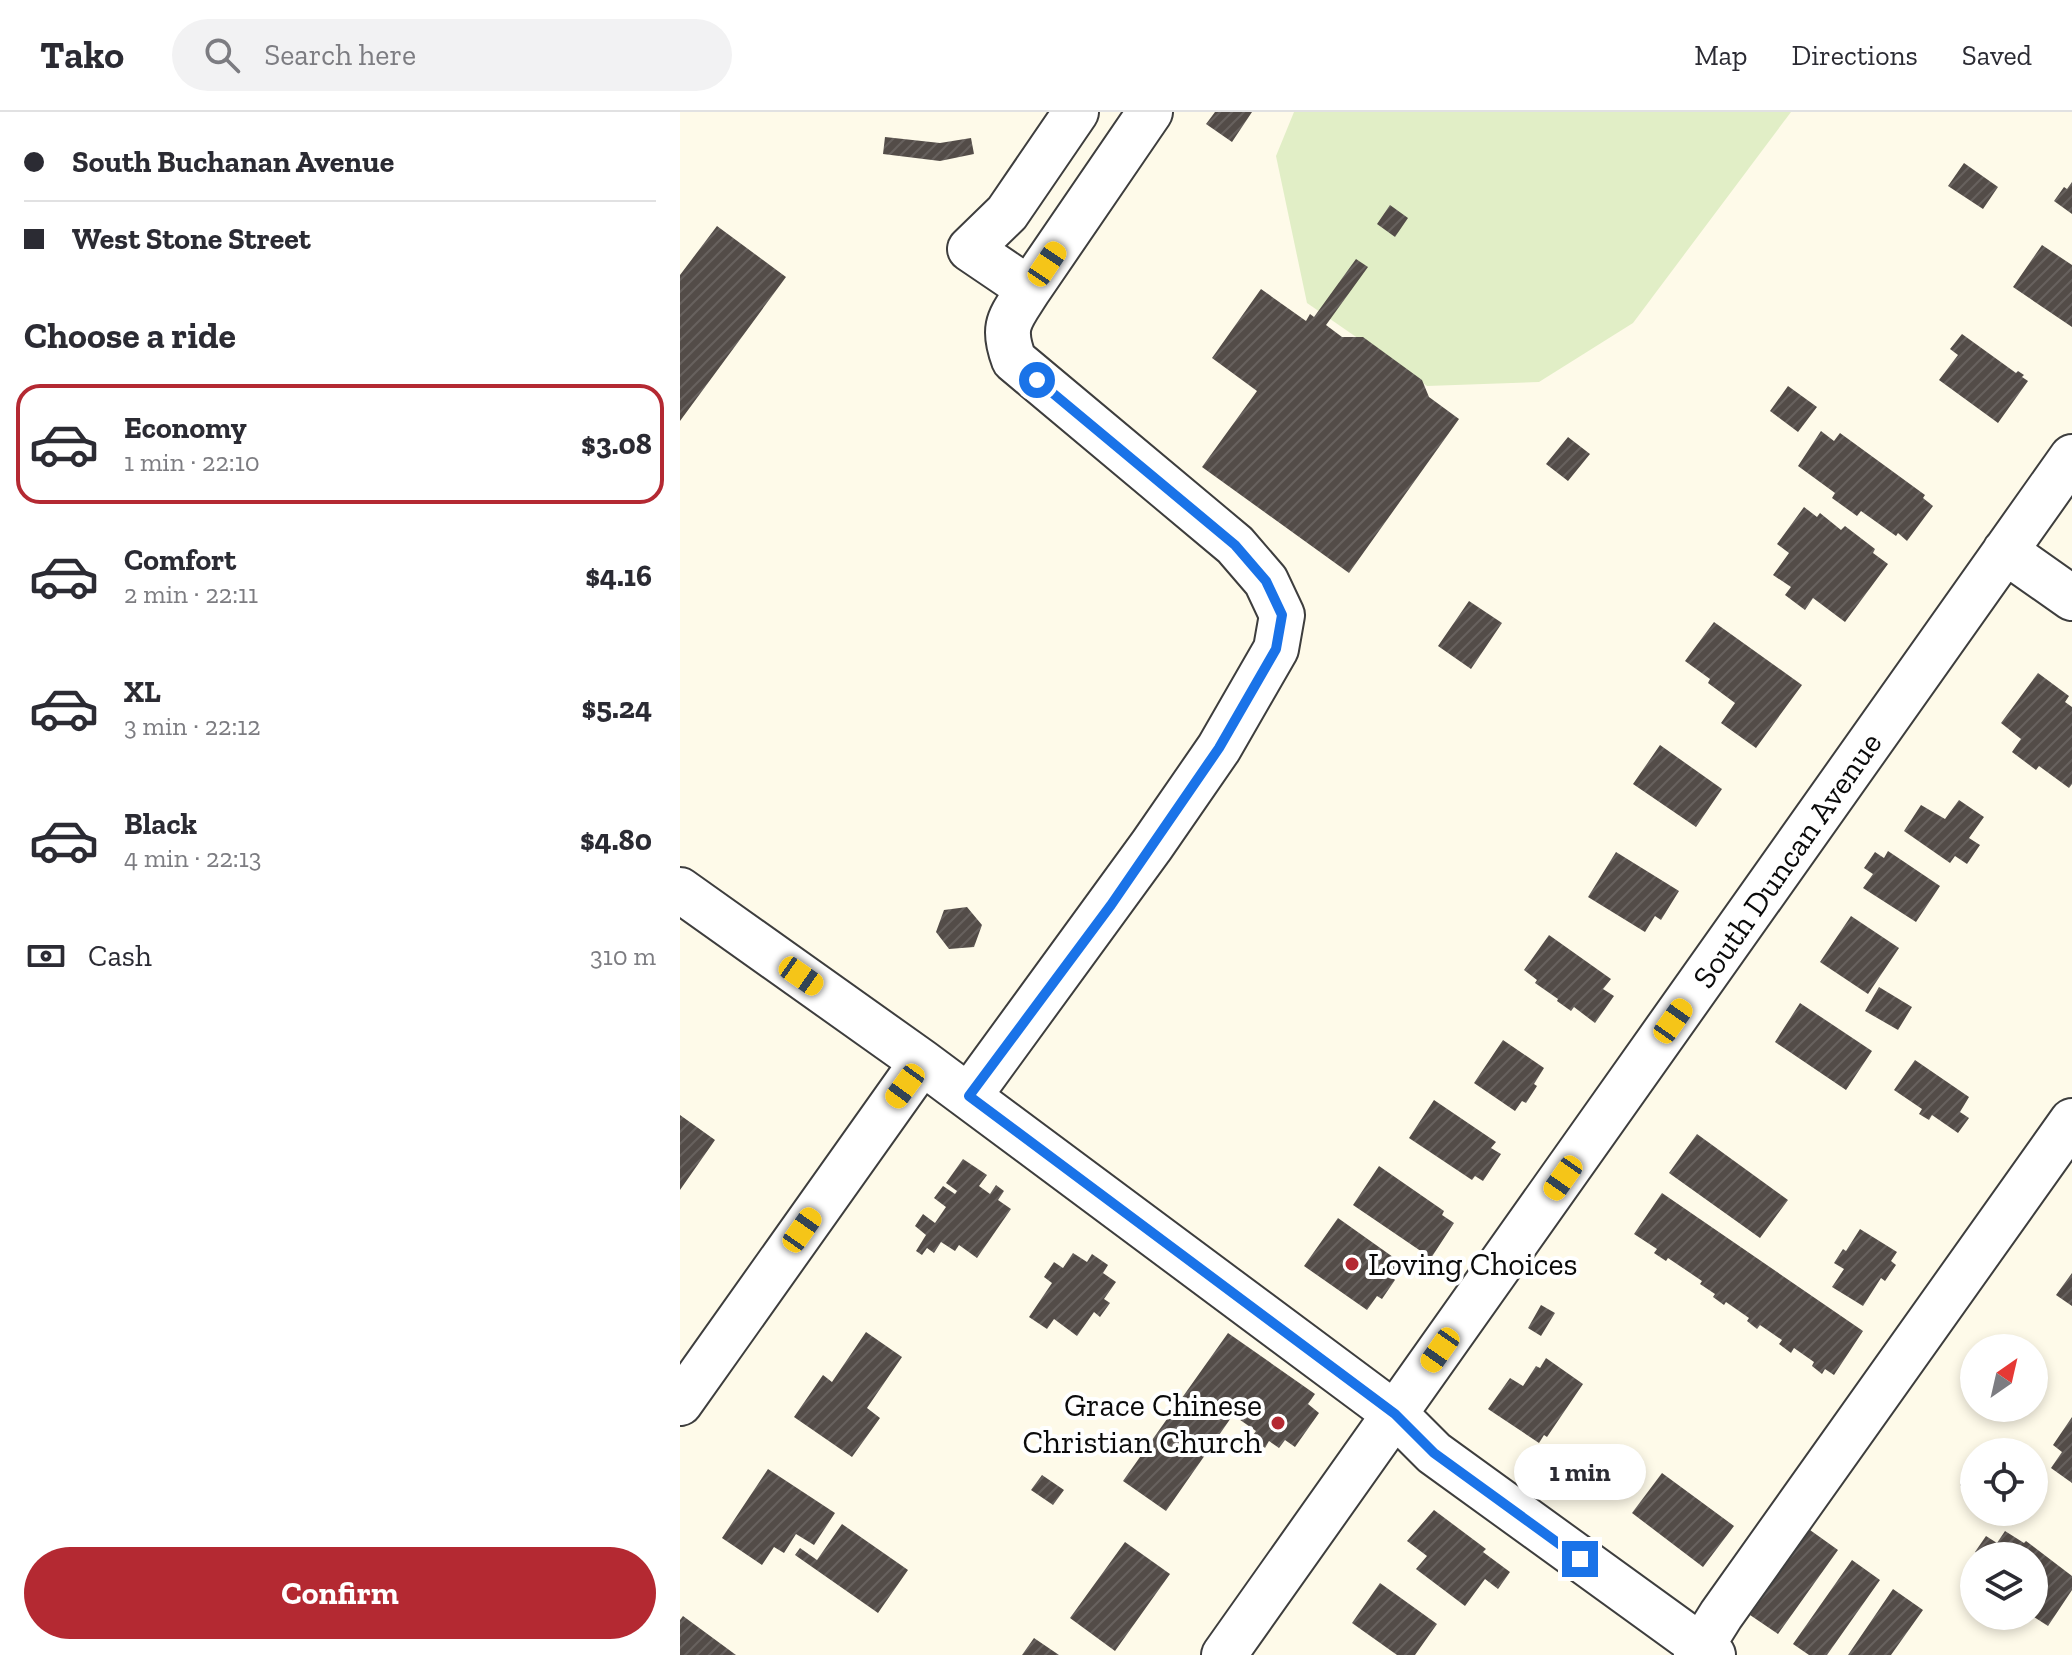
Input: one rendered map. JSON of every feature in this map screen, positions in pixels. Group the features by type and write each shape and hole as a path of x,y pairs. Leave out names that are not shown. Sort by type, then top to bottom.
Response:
{"street":[{"path":"1029,289 970,249 1007,213 1076,112"},
{"path":"969,1096 1111,905 1219,748 1276,649 1282,615 1266,581 1235,545 1014,360 1006,337 1011,316 1150,112"},
{"name":"South Duncan Avenue","path":"1224,1655 2072,457"},
{"path":"2005,551 2072,598"},
{"path":"680,890 969,1096 1395,1414 1434,1453 1704,1652 1721,1615 2072,1121"},
{"path":"680,1403 922,1062"}],"green space":[{"path":"1294,112 1791,112 1633,323 1539,382 1427,386 1307,303 1276,156"}],"building":[{"path":"1215,112 1252,112 1232,142 1206,124"},
{"path":"885,137 940,143 971,138 974,154 940,161 883,154"},
{"path":"1964,163 1998,187 1983,209 1948,186"},
{"path":"2072,182 2072,214 2054,201"},
{"path":"1390,205 1408,218 1395,237 1377,224"},
{"path":"717,226 786,277 680,421 680,275"},
{"path":"2042,245 2072,265 2072,327 2013,287"},
{"path":"1356,259 1368,267 1326,325 1342,337 1363,337 1422,380 1429,397 1459,419 1349,573 1202,467 1257,391 1212,358 1261,289 1306,321 1310,314 1314,317"},
{"path":"1962,334 2016,373 2018,371 2024,375 2022,377 2028,381 1998,423 1939,380 1958,355 1950,349"},
{"path":"1788,386 1817,407 1798,432 1770,411"},
{"path":"1821,431 1834,441 1840,433 1925,495 1923,498 1933,506 1907,541 1861,511 1857,516 1832,498 1835,493 1798,466"},
{"path":"1568,437 1590,454 1568,481 1546,464"},
{"path":"1804,507 1817,517 1820,513 1841,530 1845,526 1875,549 1873,553 1888,564 1845,622 1813,598 1805,610 1785,595 1791,587 1773,575 1789,553 1777,544"},
{"path":"1469,601 1502,623 1471,669 1438,646"},
{"path":"1714,622 1802,685 1756,748 1721,723 1735,703 1685,661"},
{"path":"2038,673 2069,696 2065,702 2072,707 2072,784 2069,788 2039,766 2036,770 2012,752 2021,739 2001,723"},
{"path":"1660,745 1722,789 1696,827 1633,784"},
{"path":"1959,800 1984,817 1969,838 1980,845 1967,864 1955,856 1950,863 1904,831 1921,805 1945,819"},
{"path":"1888,851 1940,886 1916,922 1863,888 1873,874 1864,868 1875,852 1884,858"},
{"path":"1616,852 1679,891 1661,920 1655,916 1645,932 1588,897"},
{"path":"967,907 982,925 974,947 949,949 936,932 944,910"},
{"path":"1851,916 1899,948 1868,994 1820,962"},
{"path":"1549,935 1611,979 1603,989 1614,996 1595,1023 1574,1007 1571,1011 1557,1001 1524,970"},
{"path":"1879,987 1912,1007 1898,1030 1865,1011"},
{"path":"1800,1003 1872,1051 1846,1090 1775,1042"},
{"path":"1503,1040 1544,1068 1526,1103 1522,1101 1515,1111 1474,1083"},
{"path":"1915,1060 1969,1097 1960,1112 1969,1118 1958,1133 1932,1115 1929,1120 1919,1114 1922,1109 1894,1090"},
{"path":"1434,1100 1496,1142 1491,1148 1501,1154 1483,1181 1475,1176 1472,1180 1409,1138"},
{"path":"680,1115 715,1140 680,1190"},
{"path":"1697,1134 1788,1200 1760,1238 1669,1173"},
{"path":"963,1159 987,1175 979,1186 990,1194 996,1185 1004,1191 998,1200 1011,1209 977,1258 959,1245 955,1251 941,1242 934,1253 927,1248 922,1255 916,1251 926,1235 915,1226 923,1214 935,1223 946,1207 934,1198 943,1186 955,1194 957,1191 946,1183"},
{"path":"1379,1166 1444,1211 1442,1215 1454,1223 1431,1258 1353,1205"},
{"path":"1662,1193 1863,1331 1834,1375 1825,1369 1822,1374 1812,1366 1814,1362 1794,1348 1791,1353 1779,1344 1782,1340 1760,1325 1757,1329 1747,1321 1749,1318 1713,1297 1715,1294 1700,1284 1702,1281 1668,1258 1666,1261 1654,1253 1657,1249 1634,1234"},
{"name":"Loving Choices","path":"1338,1218 1400,1262 1391,1276 1395,1280 1382,1299 1377,1296 1367,1310 1304,1266"},
{"path":"1860,1229 1897,1252 1891,1261 1896,1265 1885,1281 1881,1278 1863,1306 1832,1287 1844,1269 1834,1263"},
{"path":"1073,1253 1087,1262 1092,1254 1108,1265 1103,1273 1116,1282 1104,1299 1110,1303 1100,1317 1094,1312 1077,1336 1054,1319 1047,1329 1029,1317 1052,1283 1044,1277 1054,1262 1063,1268"},
{"path":"2072,1273 2072,1306 2056,1295"},
{"path":"1541,1305 1555,1313 1541,1336 1528,1328"},
{"path":"866,1332 902,1357 867,1408 880,1418 852,1457 794,1417 823,1375 832,1382"},
{"name":"Grace Chinese Christian Church","path":"1228,1333 1315,1394 1308,1404 1319,1413 1295,1447 1285,1440 1279,1448 1269,1441 1265,1448 1251,1438 1256,1431 1233,1415 1166,1511 1123,1481"},
{"path":"1546,1358 1583,1384 1547,1437 1544,1435 1539,1443 1488,1409 1510,1378 1523,1386 1536,1366 1540,1368"},
{"path":"2072,1417 2072,1483 2051,1468 2062,1452 2053,1445"},
{"path":"768,1469 835,1513 814,1545 796,1534 784,1553 774,1547 762,1565 722,1538"},
{"path":"1662,1473 1734,1526 1703,1567 1632,1513"},
{"path":"1042,1475 1064,1490 1053,1505 1031,1490"},
{"path":"1434,1510 1486,1549 1483,1552 1510,1572 1498,1589 1485,1579 1465,1606 1416,1569 1427,1556 1407,1541"},
{"path":"842,1524 908,1570 878,1613 795,1555 800,1548 817,1560"},
{"path":"1810,1530 1838,1550 1778,1634 1750,1615"},
{"path":"2005,1531 2022,1542 1998,1542"},
{"path":"1986,1536 1995,1542 1982,1542"},
{"path":"1125,1542 1170,1574 1115,1651 1070,1618"},
{"path":"2048,1558 2072,1576 2072,1590 2048,1626"},
{"path":"1852,1560 1880,1580 1827,1655 1809,1655 1793,1644"},
{"path":"1380,1583 1437,1624 1415,1655 1397,1655 1352,1623"},
{"path":"1893,1589 1923,1610 1891,1655 1848,1655"},
{"path":"683,1616 736,1655 680,1655 680,1620"},
{"path":"1034,1638 1059,1655 1022,1655"}],"place":[{"name":"Loving Choices","path":"1352,1264"},
{"name":"Grace Chinese Christian Church","path":"1278,1423"}],"route":[{"path":"1037,380 1235,545 1266,581 1282,615 1276,649 1219,748 1111,905 969,1096 1395,1414 1434,1453 1580,1559"}]}
